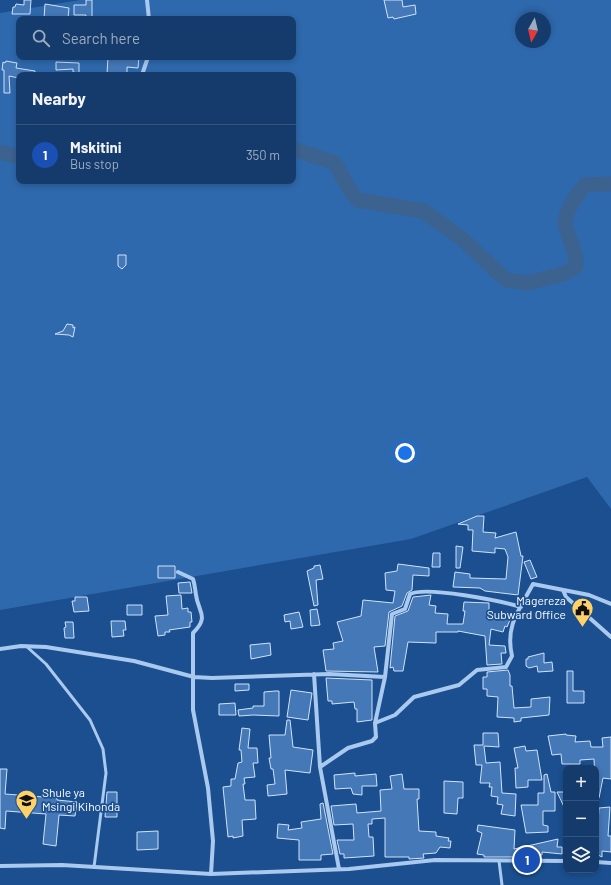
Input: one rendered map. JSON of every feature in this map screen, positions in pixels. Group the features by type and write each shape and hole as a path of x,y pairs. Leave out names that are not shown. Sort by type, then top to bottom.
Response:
{"street":[{"path":"147,0 149,16"},
{"path":"143,72 147,60"},
{"path":"178,572 193,579 196,588 196,596 203,612 199,627 194,633 194,677 192,701 209,795 213,841 211,874"},
{"path":"375,723 395,715 414,697 457,686 477,670 506,667 512,656 509,643 510,630 533,584 589,595 611,604"},
{"path":"563,590 566,597 611,637"},
{"path":"320,767 348,748 374,740 377,735 375,723 384,677 392,614 405,609 410,594 423,591 438,592 508,603 521,607"},
{"path":"0,650 26,646 46,647 134,661 194,677 235,679 314,674 352,674 384,677"},
{"path":"314,674 320,767 339,869"},
{"path":"0,866 94,867 211,874 339,869 436,860 563,861"},
{"path":"599,862 611,862"}],"lane":[{"path":"26,646 46,664 90,720 103,749 107,769 94,867"},
{"path":"499,861 502,885"}],"shaded area":[{"path":"80,0 611,0 611,509 587,477 411,539 0,610 0,13"}],"building":[{"path":"24,0 31,0 30,14 12,14 13,7 15,7 16,4 24,5"},
{"path":"86,0 92,0 92,16 74,15 74,5 86,5"},
{"path":"384,0 402,0 403,7 415,5 416,14 394,19 393,17 388,18"},
{"path":"45,4 69,8 68,16 44,16"},
{"path":"108,60 139,60 138,68 127,67 127,72 107,72"},
{"path":"6,61 17,63 16,68 35,72 16,72 16,77 9,76 10,93 4,93 4,70 2,70 3,62 5,63"},
{"path":"56,62 79,63 79,72 73,72 73,69 56,70"},
{"path":"118,255 126,255 126,265 122,269 118,266"},
{"path":"67,324 73,325 73,328 75,327 73,337 69,335 55,334 63,331"},
{"path":"477,516 484,516 483,532 496,533 495,538 516,532 521,556 523,556 518,595 485,591 480,588 453,587 455,572 470,574 470,578 506,579 508,557 505,549 495,548 495,553 472,551 473,530 468,530 468,525 458,524"},
{"path":"456,546 463,547 460,568 456,568"},
{"path":"433,553 440,553 440,567 432,567"},
{"path":"530,560 537,577 531,579 524,562"},
{"path":"398,564 429,568 429,576 413,575 412,590 407,593 402,606 389,612 385,646 374,647 378,672 326,671 323,650 334,649 333,643 343,641 337,622 361,616 363,600 393,603 395,591 386,590 385,573 397,571"},
{"path":"320,565 323,579 316,580 318,605 314,606 307,571 314,568 314,566"},
{"path":"158,566 175,566 175,578 158,578"},
{"path":"190,582 192,593 179,593 178,583"},
{"path":"181,595 182,609 188,608 188,612 191,612 192,622 190,622 190,627 169,630 170,632 165,632 165,635 158,636 155,616 168,615 166,596"},
{"path":"431,595 429,605 436,606 435,613 448,614 447,624 463,624 465,611 463,611 464,602 489,603 489,616 501,620 506,612 512,615 503,632 491,629 489,645 505,646 506,653 501,653 502,664 487,665 485,636 458,631 436,632 436,643 408,642 403,671 394,671 393,667 390,668 395,616 408,611 413,597"},
{"path":"75,597 87,597 89,611 74,612 72,601 75,601"},
{"path":"127,605 142,605 142,615 127,615"},
{"path":"317,609 320,625 311,626 310,610"},
{"path":"299,612 303,627 291,629 290,621 285,622 284,615"},
{"path":"111,621 125,621 126,630 123,630 124,636 112,637"},
{"path":"65,622 73,622 74,638 65,638"},
{"path":"270,643 271,655 251,659 250,645"},
{"path":"544,653 544,663 552,662 553,671 538,672 537,666 529,668 526,666 526,659 528,659 528,657"},
{"path":"508,670 510,675 510,686 512,686 514,708 531,707 531,699 550,697 549,715 521,718 521,721 514,722 514,718 497,717 498,697 487,696 487,689 483,689 483,677 487,677 487,672"},
{"path":"567,671 573,671 573,691 584,691 584,703 567,703"},
{"path":"326,678 372,680 372,720 357,722 357,709 355,709 354,702 332,704 332,701 328,701"},
{"path":"235,684 249,684 249,690 235,691"},
{"path":"291,690 312,693 308,720 287,717"},
{"path":"279,691 279,716 239,716 238,710 253,708 253,706 264,706 264,692"},
{"path":"235,703 236,715 219,715 219,704"},
{"path":"287,720 290,720 293,747 313,750 310,773 285,770 287,794 268,796 267,785 275,784 273,769 271,769 269,758 271,758 269,735 285,735"},
{"path":"242,728 250,729 248,748 257,748 258,763 253,763 255,777 244,778 245,784 243,784 245,800 255,800 256,819 242,820 243,836 233,838 233,836 228,837 223,787 231,786 231,779 235,779 238,763 242,762 241,750 239,750"},
{"path":"483,733 498,733 499,747 484,746 486,763 500,762 502,793 516,794 515,816 501,814 503,805 497,804 498,797 491,796 492,787 489,787 490,783 480,783 482,765 476,765 474,745 483,745"},
{"path":"566,734 576,736 575,742 590,741 591,747 603,747 602,738 611,737 611,779 603,778 599,798 599,765 594,765 594,759 580,760 580,764 562,764 561,754 552,755 548,736"},
{"path":"525,746 526,751 537,750 542,780 528,780 528,787 516,788 515,768 518,768 514,748"},
{"path":"0,769 7,769 5,794 57,798 57,800 77,802 75,816 59,815 56,846 43,844 46,814 6,811 5,829 0,828"},
{"path":"355,773 355,776 376,774 377,786 362,786 362,795 353,794 351,788 335,789 334,775"},
{"path":"402,774 404,789 419,789 419,799 417,799 419,831 436,832 436,836 449,838 448,841 451,841 450,848 440,847 436,853 423,854 424,858 409,859 409,857 385,857 385,818 372,819 372,824 368,824 369,837 373,837 374,856 344,858 344,854 340,854 337,840 354,840 353,824 334,825 331,806 356,804 357,813 381,811 380,790 392,789 390,776"},
{"path":"547,774 551,792 555,792 555,811 543,811 543,825 548,826 548,832 526,833 521,805 538,805 538,793 544,793 544,775"},
{"path":"444,781 463,782 463,798 458,798 457,814 444,813"},
{"path":"107,792 117,792 117,817 105,817"},
{"path":"557,792 563,792 563,805"},
{"path":"323,803 333,854 321,855 321,860 299,860 299,840 277,838 278,824 289,825 288,830 302,828 301,822 321,819 320,804"},
{"path":"610,807 608,836 611,836 611,852 602,851 602,857 599,856 599,808"},
{"path":"478,825 515,830 514,849 558,839 557,847 562,847 562,854 542,852 542,855 533,856 534,857 484,857 484,855 477,854 482,833 477,831"},
{"path":"158,831 158,849 137,850 137,832"}],"waterway":[{"path":"296,150 335,163 351,192 358,200 423,211 460,237 506,280 528,283 566,273 576,266 574,251 565,222 568,211 574,199 585,185 611,184"},
{"path":"0,152 16,156"}],"place":[{"name":"Magereza Subward Office","path":"582,628"},
{"name":"Shule ya Msingi Kihonda","path":"27,820"},
{"name":"Mskitini","path":"527,860"}]}
